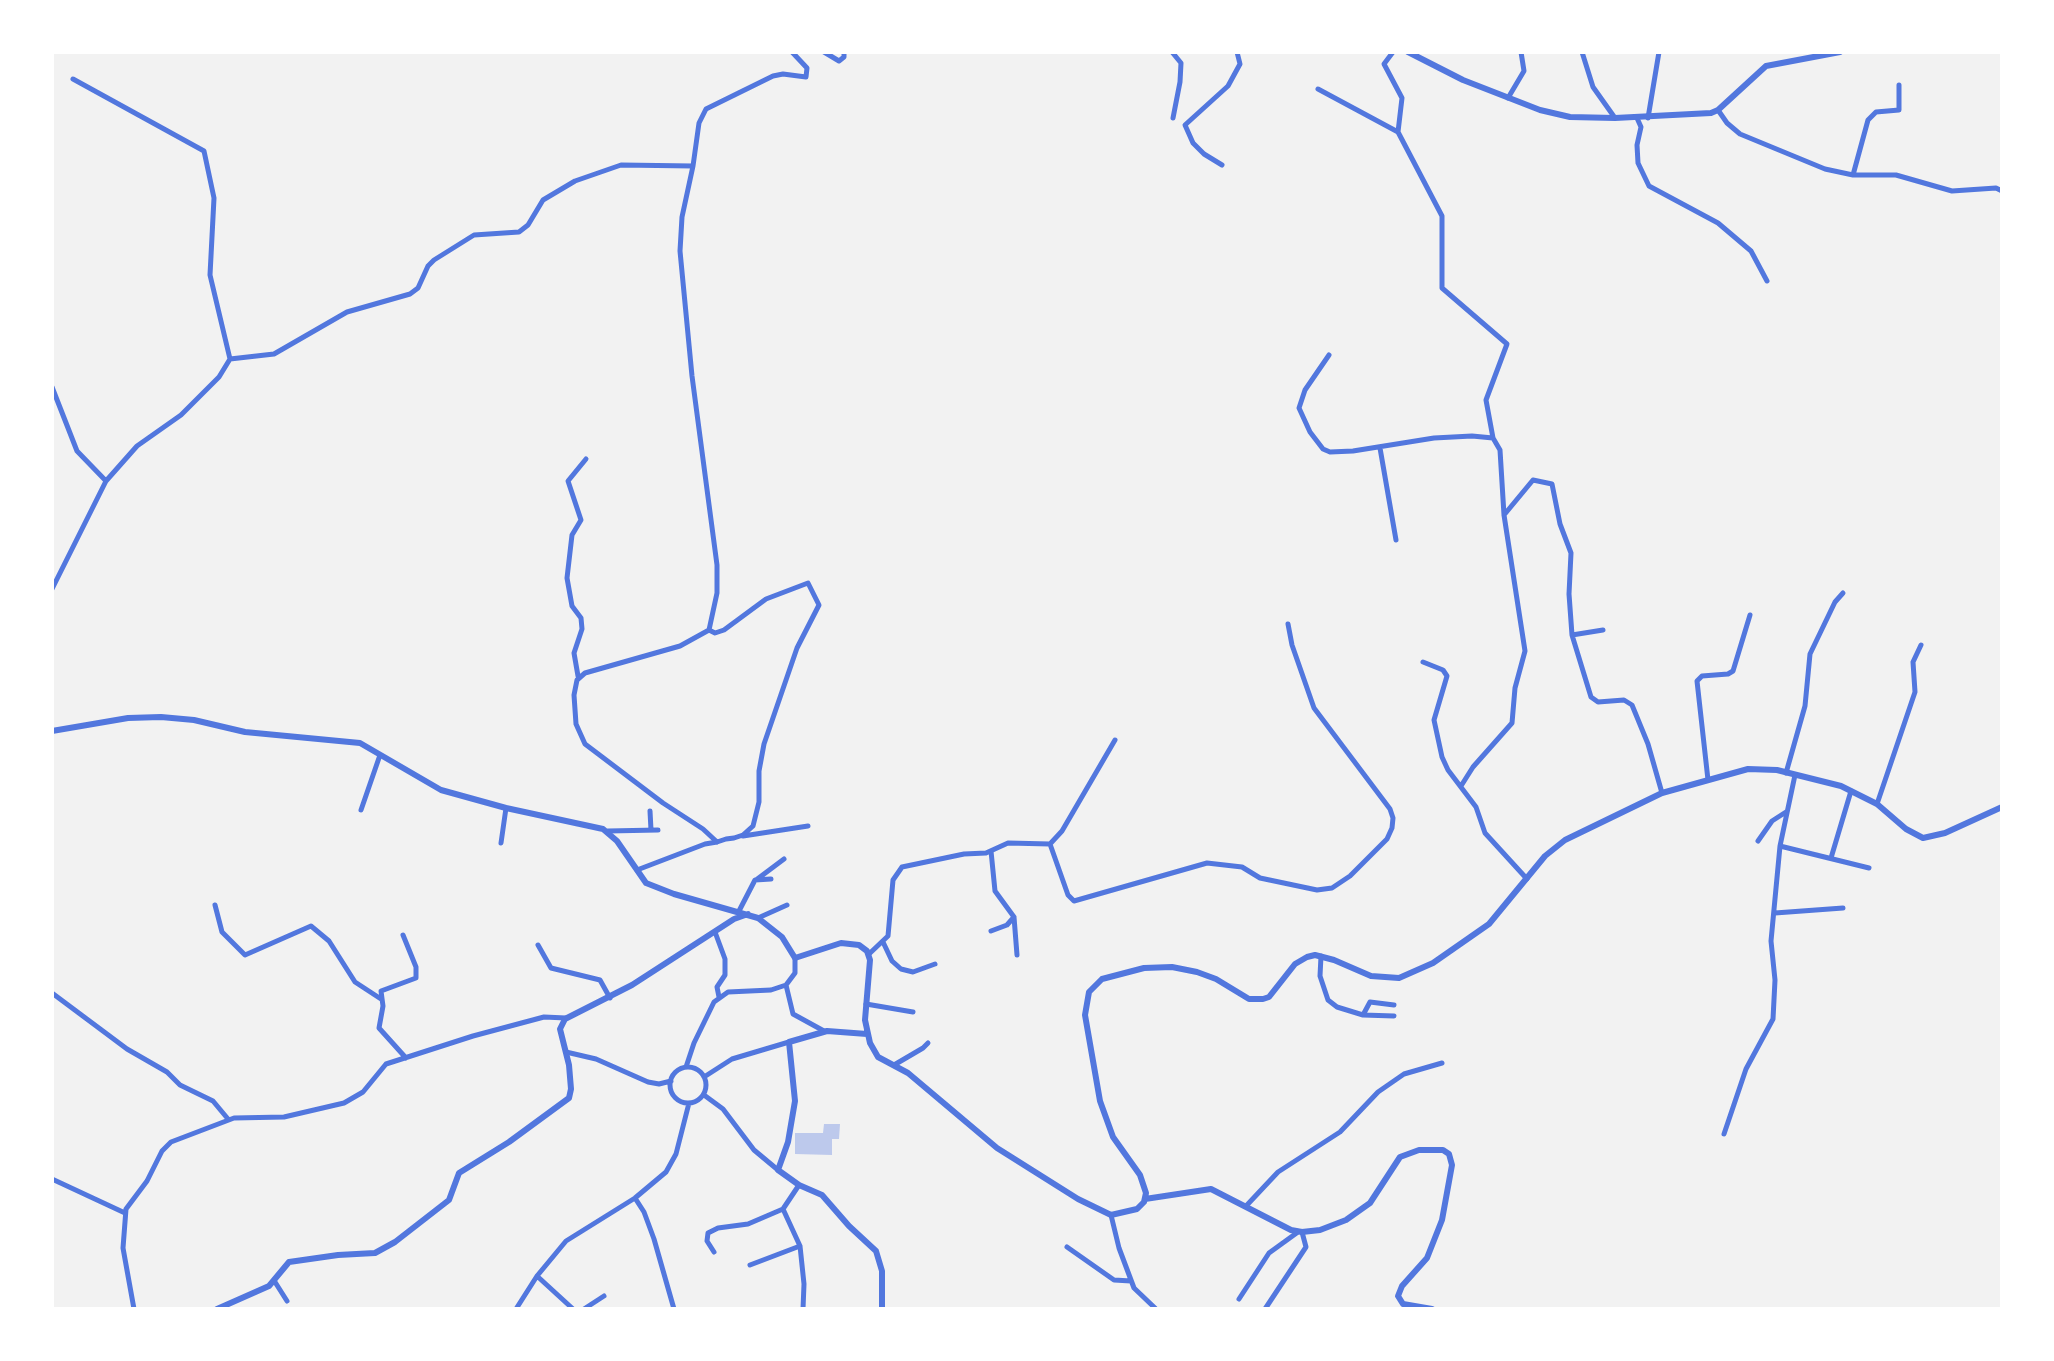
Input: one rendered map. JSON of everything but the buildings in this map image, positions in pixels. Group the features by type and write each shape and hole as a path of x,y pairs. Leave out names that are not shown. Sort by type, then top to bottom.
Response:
{"street":[{"path":"579,677 680,646 709,630 717,593 717,565 692,376 680,251 682,217 699,123 706,109 773,76 806,77 807,68 792,52"},
{"path":"824,52 839,61 844,57 844,52"},
{"path":"1172,52 1181,63 1173,118"},
{"path":"1222,165 1193,143 1185,125 1228,86 1240,64 1237,52"},
{"path":"1393,52 1384,64 1402,98 1398,132"},
{"path":"1408,52 1463,80 1554,114 1615,118 1688,116 1718,110 1766,66 1816,59 1840,52"},
{"path":"1508,98 1524,71 1521,52"},
{"path":"1582,52 1593,87 1615,118"},
{"path":"1648,118 1659,52"},
{"path":"52,589 106,481 137,446 181,415 219,377 230,359 210,275 214,198 204,151 73,79"},
{"path":"1853,175 1868,120 1876,112 1899,110 1899,85"},
{"path":"1318,89 1398,132 1442,216 1442,288 1507,344 1486,400 1493,438 1500,450 1504,515 1525,651 1515,688 1512,723 1473,767 1461,786"},
{"path":"1718,110 1740,134 1796,159 1853,175 1896,175 1952,191 1996,188 2002,191"},
{"path":"1637,118 1641,127 1637,145 1638,163 1649,186 1718,223 1751,251 1767,281"},
{"path":"230,359 274,354 347,312 410,294 418,288 434,260 474,235 519,232 528,225 543,200 575,181 621,165 693,166"},
{"path":"1329,355 1299,405 1301,416 1319,446 1326,451 1380,448 1443,437 1493,438"},
{"path":"52,387 77,451 106,481"},
{"path":"1380,448 1396,540"},
{"path":"586,459 568,481 581,520 572,535 567,578 572,606 581,618 582,629 574,653 579,677 574,695 576,724 585,744 717,842"},
{"path":"1504,515 1533,480 1552,484 1560,524 1571,553 1569,594 1572,635 1593,699 1602,702 1624,700 1632,705 1648,744 1662,793"},
{"path":"709,630 715,633 726,629 766,599 807,583 819,604 793,658 764,744 755,821 749,831 738,836"},
{"path":"1786,773 1805,706 1810,654 1835,602 1843,593"},
{"path":"1708,780 1697,681 1702,676 1733,671 1750,615"},
{"path":"1050,844 1068,895 1074,901 1207,863 1242,867 1260,878 1317,890 1332,888 1358,869 1387,839 1393,818 1390,809 1314,708 1296,660 1288,624"},
{"path":"1572,635 1603,630"},
{"path":"1877,804 1915,692 1913,662 1921,645"},
{"path":"1423,662 1443,670 1447,676 1434,728 1448,770 1476,807 1485,833 1527,879"},
{"path":"52,731 128,718 161,717 194,720 245,732 348,741 360,743 441,790 608,831 658,830"},
{"path":"869,954 883,942 890,929 893,880 904,866 991,851 1008,843 1050,844 1062,831 1115,740"},
{"path":"361,810 380,754"},
{"path":"795,958 847,942 862,946 869,954 871,968 865,1020 876,1055 917,1080 989,1142 1078,1199 1111,1215 1135,1210 1145,1199 1146,1192 1142,1179 1113,1137 1102,1110 1086,1024 1086,1002 1092,987 1107,977 1156,967 1172,967 1216,979 1249,999 1263,999 1269,997 1295,964 1307,957 1321,956 1386,979 1411,974 1442,957 1489,924 1557,846 1662,793 1755,768 1851,790 1877,804 1917,836 1926,839 2002,807"},
{"path":"1724,1134 1746,1069 1773,1019 1775,980 1771,941 1780,846 1795,775"},
{"path":"1831,858 1851,790"},
{"path":"501,843 506,808"},
{"path":"650,811 651,830"},
{"path":"1758,841 1772,821 1787,811"},
{"path":"637,870 738,836 808,826"},
{"path":"608,831 650,885 758,918 782,937 795,958 795,973 786,985 771,990 728,992 719,997 694,1043 686,1067"},
{"path":"1780,846 1869,868"},
{"path":"991,851 994,889 1014,917 1017,955"},
{"path":"739,911 755,880 784,859"},
{"path":"755,880 771,879"},
{"path":"215,905 222,932 245,955 311,926 329,941 355,982 381,999"},
{"path":"758,918 787,905"},
{"path":"1775,913 1843,908"},
{"path":"134,1309 124,1266 125,1213 167,1144 229,1119 284,1117 344,1103 363,1092 384,1065 544,1017 567,1018 610,998 748,914"},
{"path":"991,931 1007,925 1014,917"},
{"path":"715,932 725,959 725,975 717,987 719,997"},
{"path":"403,935 416,967 416,978 381,991 383,1006 379,1028 406,1058"},
{"path":"883,942 892,961 901,969 913,972 935,964"},
{"path":"538,945 551,968 600,980 610,998"},
{"path":"1321,956 1320,976 1328,1000 1337,1007 1363,1015 1394,1016"},
{"path":"786,985 794,1016 824,1031"},
{"path":"52,993 127,1049 167,1072 180,1085 213,1101 229,1119"},
{"path":"1363,1015 1370,1002 1394,1005"},
{"path":"866,1004 913,1012"},
{"path":"217,1309 275,1282 289,1262 375,1253 384,1249 441,1207 451,1196 459,1173 504,1146 568,1099 571,1089 560,1029 567,1018"},
{"path":"704,1077 732,1059 824,1031 867,1034"},
{"path":"778,1170 788,1142 795,1101 789,1042"},
{"path":"893,1066 928,1043"},
{"path":"566,1052 596,1059 648,1082 659,1084 671,1081"},
{"path":"1247,1205 1278,1172 1340,1132 1378,1092 1404,1074 1423,1066 1442,1063"},
{"path":"686,1067 698,1070 704,1077 704,1095 697,1101 689,1103 675,1097 671,1081 676,1072 686,1067"},
{"path":"704,1095 723,1109 754,1150 799,1185 822,1195 842,1220 876,1251 882,1271 882,1309"},
{"path":"516,1309 537,1276 570,1237 635,1198 660,1179 670,1167 681,1139 689,1103"},
{"path":"1145,1199 1214,1190 1282,1226 1300,1232 1326,1229 1358,1213 1374,1198 1393,1164 1405,1154 1429,1149 1445,1151 1452,1165 1442,1220 1427,1258 1402,1286 1398,1296 1403,1304 1432,1309"},
{"path":"52,1179 125,1213"},
{"path":"714,1252 707,1241 708,1233 718,1228 748,1224 783,1209 799,1185"},
{"path":"635,1198 651,1228 674,1309"},
{"path":"783,1209 800,1246 803,1309"},
{"path":"1111,1215 1131,1281 1138,1294 1156,1309"},
{"path":"1239,1299 1269,1253 1300,1232"},
{"path":"1265,1309 1306,1247 1300,1232"},
{"path":"750,1265 800,1246"},
{"path":"1067,1247 1114,1280 1131,1281"},
{"path":"537,1276 573,1309"},
{"path":"275,1282 287,1301"},
{"path":"584,1309 604,1296"}]}
